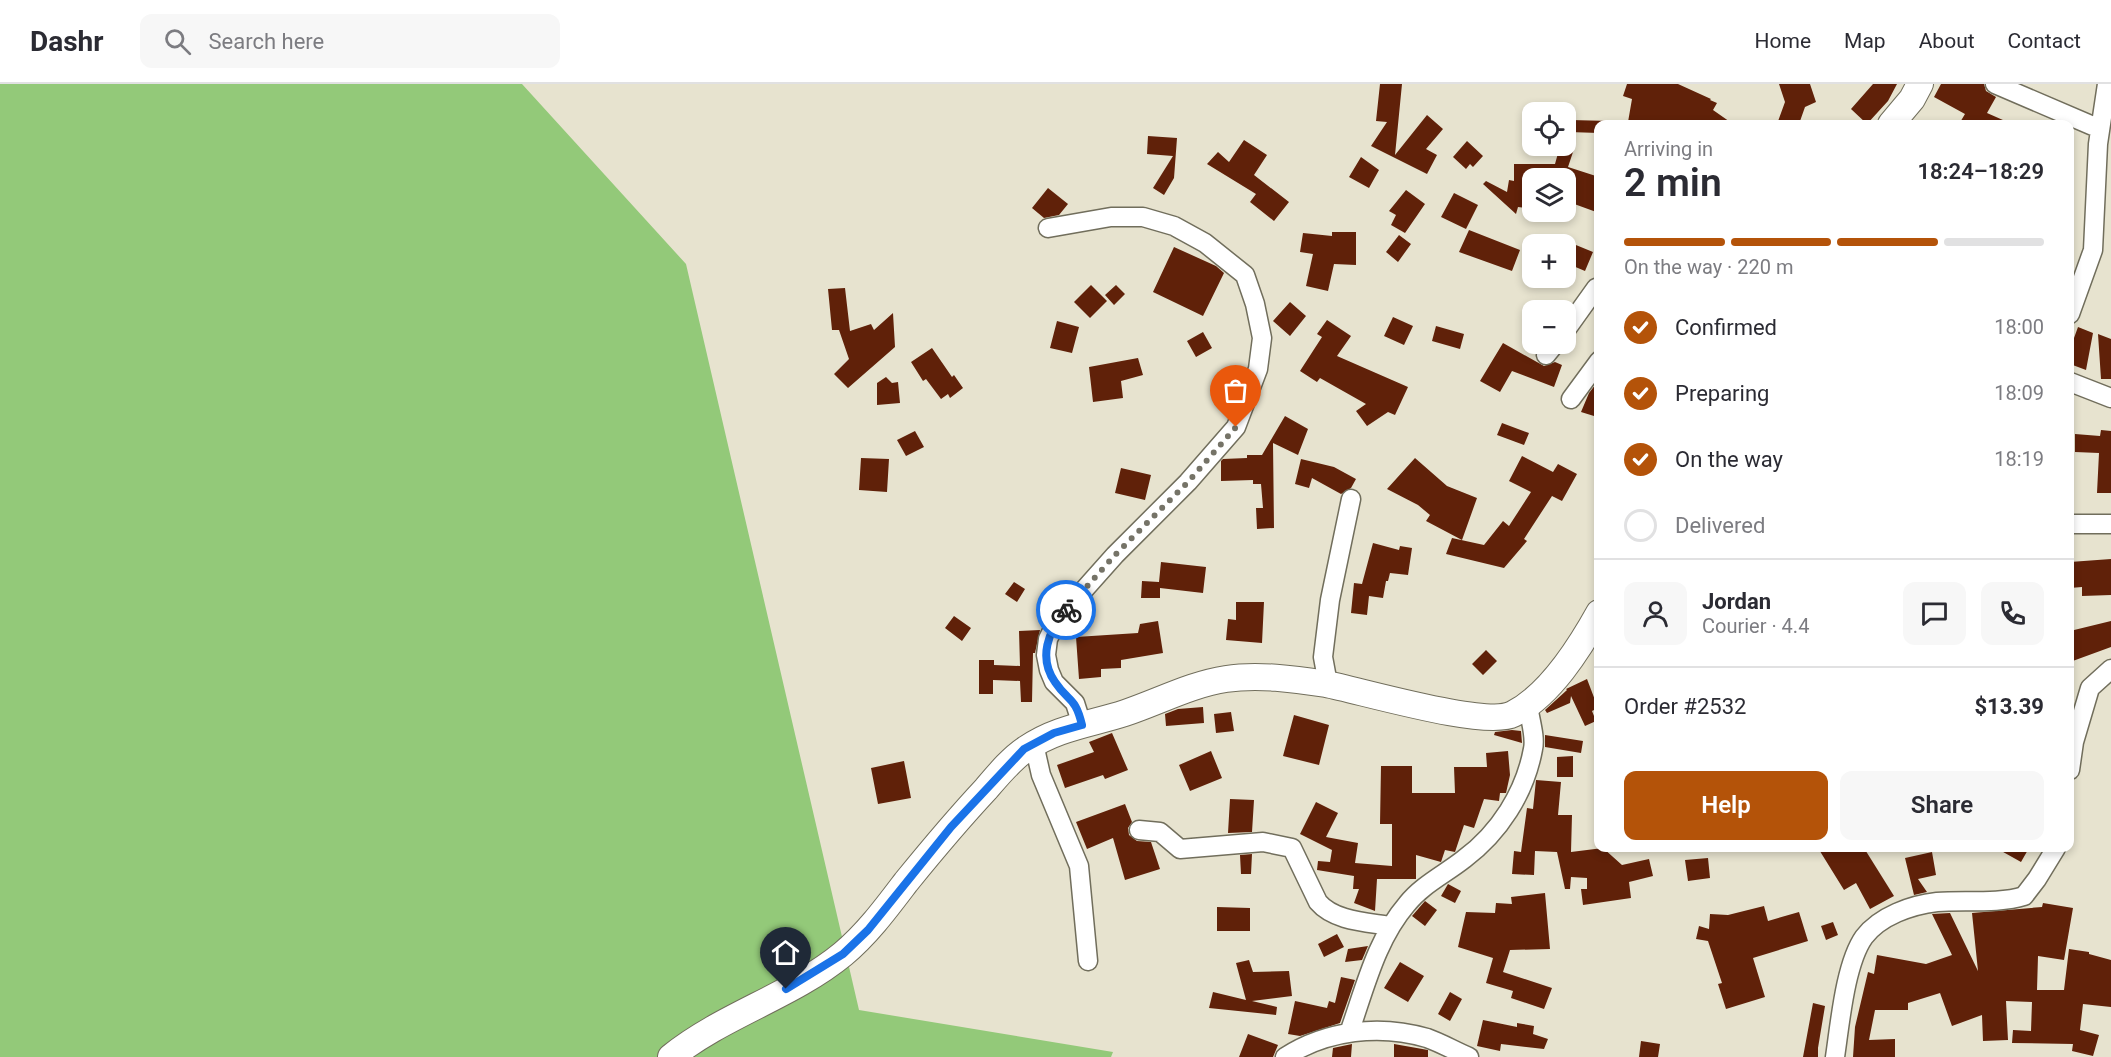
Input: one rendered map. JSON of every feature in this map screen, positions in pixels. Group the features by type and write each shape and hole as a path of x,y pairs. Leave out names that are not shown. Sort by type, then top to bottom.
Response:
{"main road":[{"path":"1894,120 1912,99 1920,84"},
{"path":"671,1057 689,1042 805,978 843,954 868,930 951,827 1008,765 1024,749 1054,733 1123,714 1226,679 1286,678 1328,684 1460,714 1494,718 1513,714 1528,704 1568,662 1594,623"}],"street":[{"path":"1995,84 2100,129"},
{"path":"2074,303 2093,250 2100,129 2107,84"},
{"path":"1048,228 1111,217 1143,218 1174,226 1204,243 1245,275 1255,304 1262,338 1258,369 1236,427 1188,482 1115,555 1058,619 1048,639 1046,655 1049,670 1054,682 1075,703 1082,725"},
{"path":"1576,316 1594,291"},
{"path":"1571,399 1594,368"},
{"path":"2074,384 2111,398"},
{"path":"1328,684 1323,657 1330,600 1351,499"},
{"path":"2074,524 2111,524"},
{"path":"2074,742 2090,688 2111,669"},
{"path":"1350,1033 1381,942 1390,926 1415,896 1489,838 1504,819 1516,798 1534,748 1528,704"},
{"path":"1034,744 1041,775 1079,866 1088,961"},
{"path":"1139,830 1160,832 1180,849 1263,842 1292,848 1318,902 1324,909 1360,921 1390,926"},
{"path":"1835,1057 1845,992 1856,953 1864,936 1894,914 1912,907 1934,902 2024,896 2054,852"},
{"path":"1285,1057 1329,1036 1379,1030 1402,1032 1429,1039 1469,1057"}],"green space":[{"path":"0,84 522,84 686,264 859,1010 1113,1052 1111,1057 0,1057"}],"building":[{"path":"1380,84 1402,84 1395,155 1427,115 1443,129 1426,149 1437,155 1427,174 1371,146 1387,122 1376,121"},
{"path":"1627,84 1678,84 1717,103 1713,110 1727,120 1628,120 1632,99 1623,96"},
{"path":"1779,84 1810,84 1816,102 1805,107 1800,120 1778,120 1785,102"},
{"path":"1873,84 1897,84 1888,101 1871,120 1863,120 1851,109"},
{"path":"1941,84 1984,84 1986,91 1996,97 1987,113 2003,120 1961,120 1965,114 1934,97"},
{"path":"1576,120 1594,121 1594,133 1576,132"},
{"path":"1148,136 1177,138 1174,178 1164,195 1153,188 1173,156 1147,154"},
{"path":"1244,140 1267,155 1254,175 1289,202 1274,221 1250,202 1256,194 1207,164 1218,152 1229,162"},
{"path":"1467,141 1483,156 1473,167 1470,164 1466,169 1453,157"},
{"path":"1557,156 1572,156 1568,167 1571,168 1522,168 1522,208 1518,207 1516,214 1483,184 1486,181 1507,192 1509,180 1514,181 1514,164 1555,164"},
{"path":"1361,157 1379,170 1369,188 1349,177"},
{"path":"1576,170 1594,175 1594,211 1576,205"},
{"path":"1048,188 1068,204 1059,215 1044,218 1032,208"},
{"path":"1406,190 1425,204 1405,233 1391,225 1396,215 1389,211"},
{"path":"1454,193 1478,205 1466,229 1441,217"},
{"path":"1469,230 1520,250 1512,271 1459,252"},
{"path":"1332,232 1356,232 1356,265 1334,264 1328,291 1306,286 1313,254 1300,252 1303,233 1332,236"},
{"path":"1399,235 1411,244 1398,262 1386,252"},
{"path":"1576,245 1593,252 1585,271 1576,267"},
{"path":"1174,247 1216,266 1224,273 1203,316 1153,292"},
{"path":"1091,285 1107,301 1090,318 1074,302"},
{"path":"1116,285 1125,294 1114,305 1105,295"},
{"path":"845,288 850,331 871,324 874,330 893,313 895,347 848,388 834,374 849,359 839,330 832,330 828,289"},
{"path":"1290,302 1306,316 1290,336 1273,321"},
{"path":"1393,317 1413,326 1404,345 1384,336"},
{"path":"1327,320 1351,336 1337,356 1408,387 1395,415 1388,412 1367,426 1356,411 1366,404 1320,378 1317,382 1300,371 1322,337 1317,334"},
{"path":"1057,321 1079,327 1072,353 1050,348"},
{"path":"1436,326 1464,334 1460,349 1432,341"},
{"path":"2078,327 2093,333 2086,370 2074,366 2074,338"},
{"path":"1203,332 1212,348 1196,357 1187,341"},
{"path":"2098,334 2111,339 2111,379 2101,379"},
{"path":"1503,343 1544,366 1555,362 1562,365 1554,387 1512,371 1500,392 1480,381"},
{"path":"932,348 952,377 954,375 963,388 950,398 948,394 941,399 926,379 923,381 911,362"},
{"path":"1138,358 1143,375 1121,381 1123,398 1093,402 1089,367"},
{"path":"886,377 892,383 898,382 900,403 877,405 877,383"},
{"path":"1594,386 1594,416 1581,412"},
{"path":"1285,416 1308,429 1298,455 1273,443 1274,528 1257,529 1256,508 1263,508 1261,484 1253,484 1253,480 1221,481 1221,461 1247,458 1247,455 1262,455"},
{"path":"1502,423 1529,433 1524,445 1497,435"},
{"path":"2101,430 2111,431 2111,493 2097,493 2099,453 2075,452 2075,434 2100,436"},
{"path":"915,431 924,447 906,456 897,440"},
{"path":"1522,456 1553,472 1558,464 1577,474 1562,501 1552,496 1524,539 1527,541 1504,568 1446,554 1452,538 1484,545 1503,521 1509,526 1531,492 1509,481"},
{"path":"861,458 889,459 887,492 859,490"},
{"path":"1415,458 1447,486 1477,498 1462,540 1426,521 1430,515 1418,505 1387,489"},
{"path":"1301,459 1334,467 1356,479 1351,488 1341,494 1312,478 1309,488 1295,484"},
{"path":"1121,468 1151,475 1145,500 1115,493"},
{"path":"1373,543 1399,550 1400,546 1412,548 1408,575 1390,573 1383,598 1369,596 1367,615 1351,613 1354,583 1362,584"},
{"path":"2111,559 2111,595 2082,596 2082,587 2074,588 2074,562"},
{"path":"1161,562 1206,567 1203,593 1160,588 1160,598 1141,598 1142,581 1159,582"},
{"path":"1014,582 1025,589 1017,602 1005,594"},
{"path":"1236,602 1264,602 1262,643 1226,640 1228,619 1236,620"},
{"path":"954,616 971,628 962,641 945,628"},
{"path":"1158,621 1163,653 1121,660 1121,668 1101,669 1101,677 1079,679 1076,637 1138,633 1140,624"},
{"path":"2111,621 2111,647 2074,661 2074,630"},
{"path":"1040,630 1035,653 1033,653 1032,702 1021,702 1020,681 993,680 993,694 979,694 979,660 994,660 994,665 1020,666 1019,631"},
{"path":"1486,650 1497,661 1483,675 1472,664"},
{"path":"1587,679 1594,697 1594,710 1592,711 1594,722 1585,726 1571,696 1570,703 1547,713 1545,710 1566,689"},
{"path":"1203,707 1204,723 1166,726 1165,714 1178,709"},
{"path":"1231,712 1234,731 1216,733 1214,714"},
{"path":"1294,715 1329,725 1319,765 1283,756"},
{"path":"1521,731 1522,743 1494,735 1495,732"},
{"path":"1112,733 1128,770 1105,779 1103,775 1065,788 1057,765 1094,752 1089,742"},
{"path":"1545,735 1583,741 1581,753 1545,747"},
{"path":"1211,751 1222,778 1190,791 1179,765"},
{"path":"1508,751 1510,775 1506,793 1500,793 1499,801 1484,799 1474,828 1464,825 1455,852 1445,850 1441,862 1416,855 1416,879 1377,879 1375,911 1354,903 1359,889 1353,889 1354,876 1317,870 1318,861 1330,862 1332,850 1300,834 1316,802 1338,813 1326,837 1358,843 1355,863 1392,866 1392,824 1380,824 1381,766 1412,766 1412,793 1455,793 1454,767 1487,767 1486,753"},
{"path":"1573,756 1573,777 1557,777 1557,757"},
{"path":"904,761 911,798 878,804 871,768"},
{"path":"1536,780 1561,782 1558,815 1572,815 1571,852 1594,849 1594,852 1607,852 1622,865 1649,859 1653,876 1629,882 1631,898 1583,905 1581,889 1587,889 1587,878 1571,877 1570,889 1565,889 1557,852 1535,851 1534,875 1512,874 1514,851 1521,852 1527,808 1533,809"},
{"path":"1230,799 1254,800 1252,832 1228,833"},
{"path":"1125,804 1132,822 1128,828 1129,835 1137,841 1151,842 1160,869 1125,880 1113,838 1087,849 1076,822"},
{"path":"1820,852 1866,852 1894,896 1870,909 1856,883 1844,890"},
{"path":"1932,852 1936,875 1918,879 1927,892 1914,895 1905,858"},
{"path":"2003,852 2027,852 2021,862"},
{"path":"1252,854 1251,874 1241,874 1240,855"},
{"path":"1708,858 1710,878 1688,881 1685,860"},
{"path":"1448,884 1461,891 1455,903 1441,896"},
{"path":"1545,893 1550,949 1510,950 1503,972 1552,988 1544,1009 1511,998 1513,991 1486,983 1493,958 1458,947 1466,912 1495,913 1496,903 1512,904 1511,897"},
{"path":"1425,901 1437,910 1425,926 1412,916"},
{"path":"2043,903 2073,908 2064,960 2038,956 2037,990 2064,990 2069,949 2089,952 2089,954 2111,960 2111,1007 2083,1004 2080,1030 2099,1035 2093,1056 2072,1051 2073,1044 2012,1043 2013,1030 2031,1031 2032,1002 2006,1001 2008,1040 1983,1041 1982,1015 1952,1026 1940,993 1908,1003 1908,1010 1875,1010 1869,1040 1895,1039 1895,1057 1853,1057 1855,1027 1868,972 1874,974 1877,955 1926,964 1952,955 1932,914 1950,913 1978,971 1972,913 2042,907"},
{"path":"1764,906 1768,921 1799,912 1808,941 1753,958 1765,997 1726,1009 1718,984 1722,983 1708,941 1696,939 1699,926 1709,929 1710,914 1728,915"},
{"path":"1217,907 1250,908 1250,931 1217,931"},
{"path":"1833,922 1838,935 1826,940 1821,926"},
{"path":"1337,934 1344,947 1324,957 1318,944"},
{"path":"1368,946 1362,960 1345,962 1348,949"},
{"path":"1249,960 1253,972 1289,971 1292,996 1252,1001 1277,1007 1276,1015 1209,1008 1213,992 1246,1000 1236,963"},
{"path":"1400,962 1424,976 1408,1002 1384,988"},
{"path":"1341,977 1355,980 1340,1023 1300,1036 1288,1034 1295,1001 1327,1008 1329,1001 1335,1003"},
{"path":"1450,992 1462,999 1450,1021 1438,1014"},
{"path":"1813,1003 1825,1006 1818,1057 1803,1057"},
{"path":"1483,1020 1517,1027 1517,1023 1534,1026 1533,1034 1548,1039 1544,1049 1501,1044 1500,1051 1477,1046"},
{"path":"1248,1034 1278,1045 1273,1057 1239,1057"},
{"path":"1641,1041 1660,1044 1658,1057 1639,1057"},
{"path":"1352,1044 1351,1057 1332,1057 1333,1048"},
{"path":"1394,1044 1428,1050 1428,1057 1394,1057"}],"way so far":[{"path":"1066,610 1115,555 1188,482 1236,427"}],"route":[{"path":"786,989 843,954 868,930 951,827 1024,749 1054,733 1082,725 1075,703 1054,682 1046,655 1048,639 1058,619 1066,610"}]}
